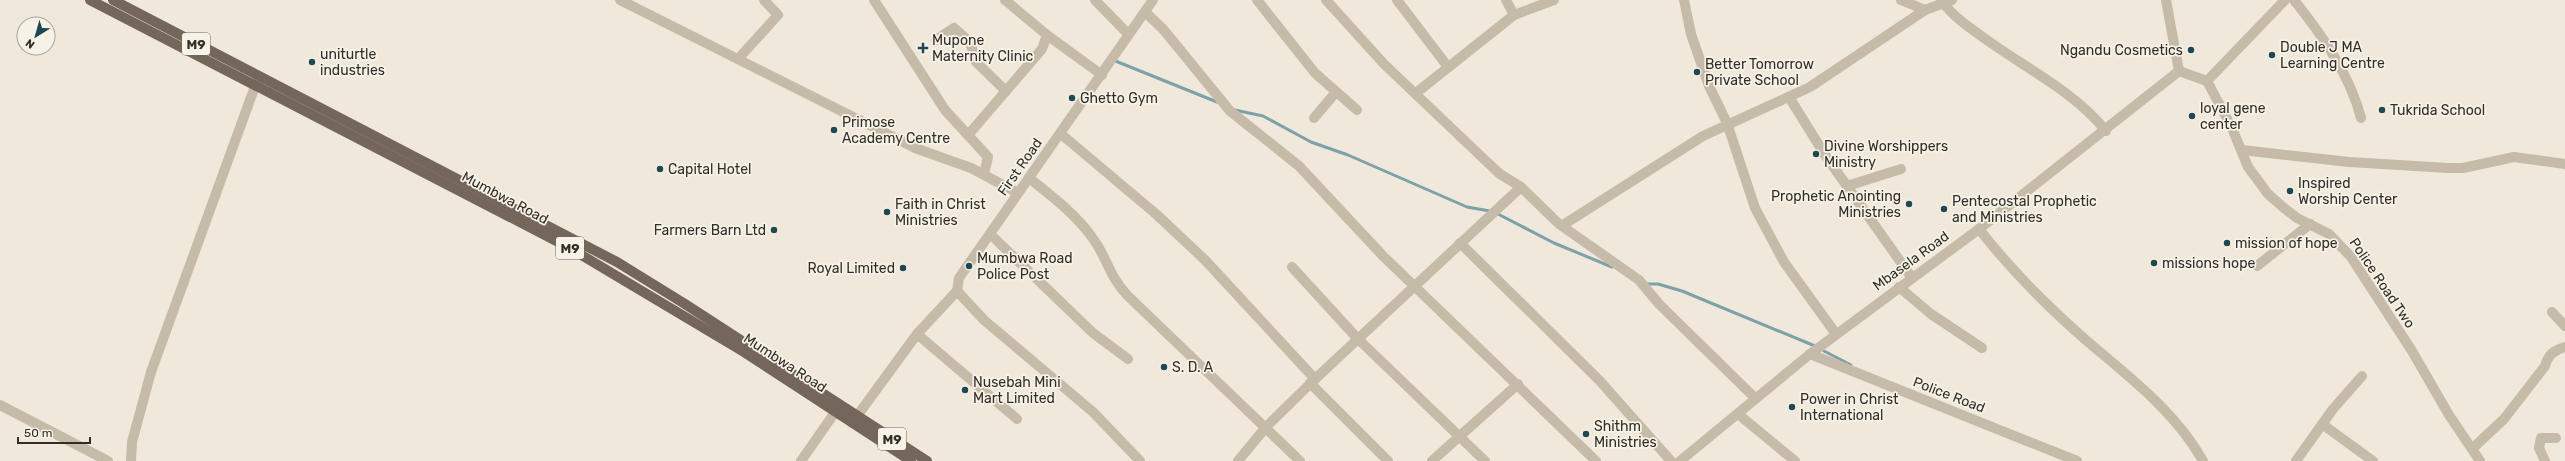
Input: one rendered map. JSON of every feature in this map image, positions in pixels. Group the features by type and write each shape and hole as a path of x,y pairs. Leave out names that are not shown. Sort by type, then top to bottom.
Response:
{"main road":[{"name":"Mumbwa Road","path":"90,0 256,81"},
{"name":"Mumbwa Road","path":"113,0 256,81 568,247 838,408 911,461"},
{"name":"Mumbwa Road","path":"855,420 927,461"}],"street":[{"path":"622,0 915,148 984,174 1018,193"},
{"path":"738,59 778,15 764,0"},
{"path":"874,0 926,83 945,110 969,134 988,157 984,174"},
{"path":"1005,0 1047,35 1102,75"},
{"path":"1095,0 1128,34"},
{"name":"First Road","path":"855,420 917,334 957,291 959,278 1061,134 1102,75 1128,34 1153,0"},
{"path":"1257,0 1315,73 1358,110"},
{"path":"1326,0 1374,54 1500,174 1521,187 1554,220 1639,280 1660,304 1697,338 1755,398"},
{"path":"1397,0 1448,67"},
{"path":"1506,0 1514,15"},
{"path":"1416,93 1514,15 1554,0"},
{"path":"1684,0 1691,34 1708,86 1727,123 1748,187 1766,230 1784,262 1836,334"},
{"path":"1901,0 1925,10"},
{"path":"2166,0 2180,71 2207,81 2285,0"},
{"path":"2294,0 2316,28 2331,53 2357,102 2361,118"},
{"path":"1563,225 1676,151 1727,123 1810,87 1925,10 1945,1 1976,32 2069,96 2093,115 2106,131"},
{"path":"1145,12 1163,30 1230,111 1298,166 1368,241 1518,384 1596,461"},
{"path":"936,40 954,28 970,42 976,62 1006,92"},
{"path":"969,134 1042,49 1047,35"},
{"name":"Mbasela Road","path":"1680,461 1810,354 1978,230 2106,131 2180,71"},
{"path":"131,461 132,442 151,372 256,81"},
{"name":"Police Road Two","path":"2207,81 2242,150 2248,167 2268,194 2297,218 2330,234 2351,257 2412,351 2449,415 2473,448 2480,461"},
{"path":"1314,118 1336,92"},
{"path":"1789,97 1847,186 1912,278"},
{"path":"1061,134 1174,231 1240,297 1312,381 1388,461"},
{"path":"2242,150 2349,162 2448,168 2463,168 2514,157 2565,164"},
{"path":"1847,186 1901,169"},
{"path":"1029,178 1083,225 1096,242 1113,280 1119,287 1300,461"},
{"path":"1238,461 1266,427 1312,381 1521,187"},
{"path":"2257,266 2310,224"},
{"path":"1978,230 2006,264 2025,283 2153,398 2182,429 2203,461"},
{"path":"990,234 1093,333 1128,359"},
{"path":"1460,243 1599,380 1671,461"},
{"path":"1292,268 1357,338 1458,437 1485,461"},
{"path":"1899,287 1931,314 1982,348"},
{"path":"957,291 984,320 1092,412 1140,461"},
{"path":"2552,312 2565,326"},
{"path":"917,334 1017,419"},
{"path":"2473,448 2504,419 2545,366 2547,358 2553,352 2565,347"},
{"name":"Police Road","path":"1810,354 2077,461"},
{"path":"2296,461 2322,424 2362,376"},
{"path":"1432,461 1518,384"},
{"path":"0,404 108,461"},
{"path":"801,461 838,408"},
{"path":"1738,414 1795,461"},
{"path":"2322,424 2373,461"},
{"path":"2545,461 2539,448 2541,438 2556,438"}],"waterway":[{"path":"1113,60 1217,102"},
{"path":"1235,110 1263,116 1311,142 1348,155 1467,207 1490,211"},
{"path":"1496,213 1554,243 1612,267"},
{"path":"1646,284 1658,284 1682,291 1815,346"},
{"path":"1824,351 1851,365"}],"place":[{"name":"Mupone Maternity Clinic","path":"923,48"},
{"name":"Ngandu Cosmetics","path":"2191,50"},
{"name":"Double J MA Learning Centre","path":"2272,55"},
{"name":"uniturtle industries","path":"312,62"},
{"name":"Better Tomorrow Private School","path":"1697,72"},
{"name":"Ghetto Gym","path":"1072,98"},
{"name":"Tukrida School","path":"2382,110"},
{"name":"loyal gene center","path":"2192,116"},
{"name":"Primose Academy Centre","path":"834,130"},
{"name":"Divine Worshippers Ministry","path":"1816,154"},
{"name":"Capital Hotel","path":"660,169"},
{"name":"Inspired Worship Center","path":"2290,191"},
{"name":"Prophetic Anointing Ministries","path":"1909,204"},
{"name":"Pentecostal Prophetic and Ministries","path":"1944,209"},
{"name":"Faith in Christ Ministries","path":"887,212"},
{"name":"Farmers Barn Ltd","path":"774,230"},
{"name":"mission of hope","path":"2227,243"},
{"name":"missions hope","path":"2154,263"},
{"name":"Mumbwa Road Police Post","path":"969,266"},
{"name":"Royal Limited","path":"903,268"},
{"name":"S. D. A","path":"1164,367"},
{"name":"Nusebah Mini Mart Limited","path":"965,390"},
{"name":"Power in Christ International","path":"1792,407"},
{"name":"Shithm Ministries","path":"1586,434"}]}
